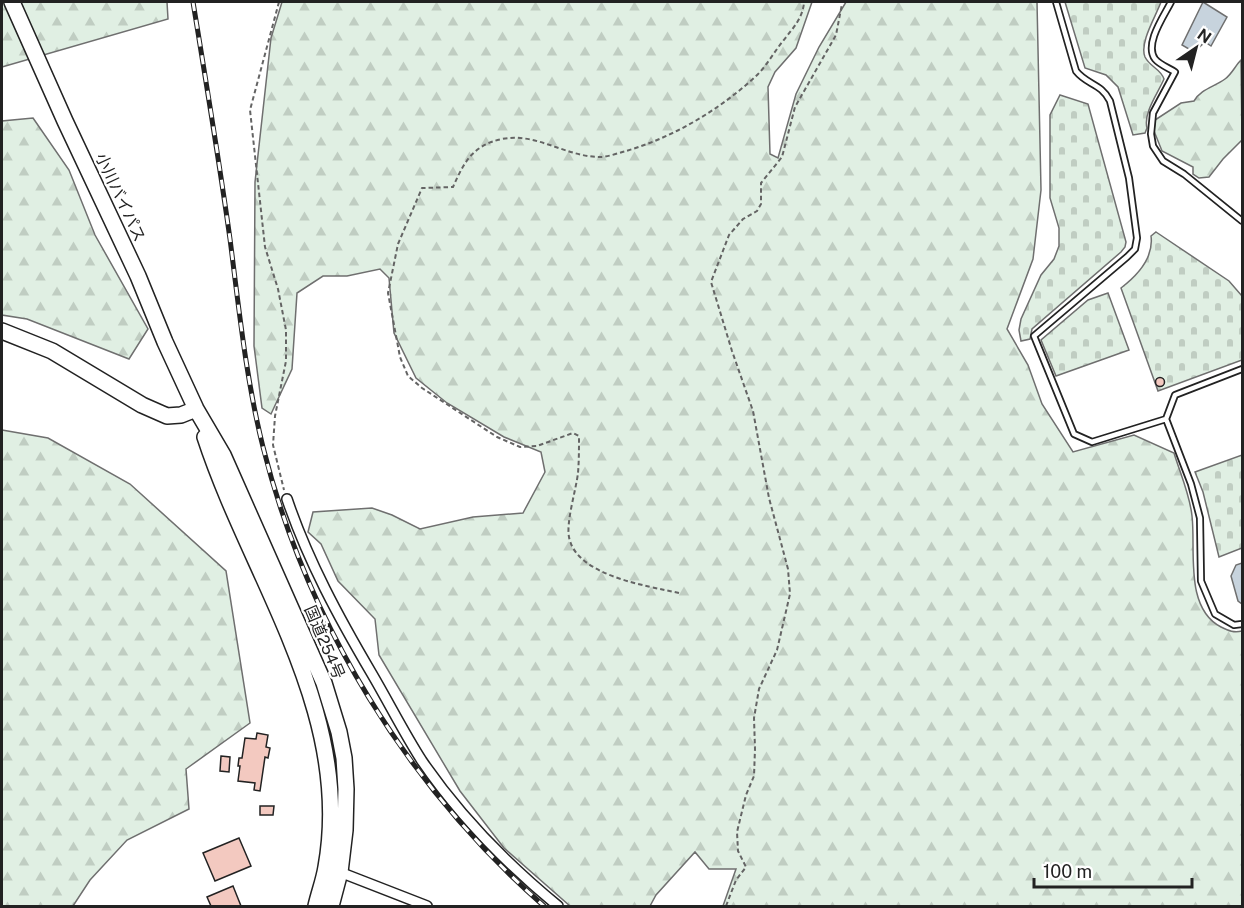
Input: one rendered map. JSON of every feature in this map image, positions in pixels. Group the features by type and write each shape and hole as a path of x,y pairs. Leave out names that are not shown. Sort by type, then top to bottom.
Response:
{"highway":[{"name":"小川バイパス","path":"12,2 64,121 138,276 196,409"},
{"path":"2,331 52,351 142,405 167,416 181,415 196,409"},
{"name":"国道254号","path":"196,409 213,463 308,683 322,731 329,785 333,870 331,906"},
{"name":"国道254号","path":"315,906 333,870"}],"street":[{"path":"287,499 310,560 328,597 423,761 454,802 499,852 558,906"},
{"path":"333,870 427,906"}],"lane":[{"path":"1056,2 1076,71 1080,77 1096,84 1105,92 1110,101 1130,178 1137,238 1135,249 1127,257 1034,336 1074,434 1092,442 1166,419"},
{"path":"1172,2 1152,41 1151,52 1157,61 1175,72 1153,113 1151,134 1153,146 1163,161 1184,174 1242,221"},
{"path":"1242,369 1175,395 1166,419 1191,484 1200,518 1201,581 1215,614 1234,625 1242,624"}],"path":[{"path":"279,2 250,110 265,247 278,289 286,330 286,360 275,416 273,445 287,499"},
{"path":"679,593 623,580 596,569 578,555 569,537 578,473 579,436 573,434 537,446 520,447 497,437 422,388 408,376 400,357 388,293 398,244 422,188 453,187 475,149 502,139 519,138 549,144 576,154 602,158 683,129 757,76 800,18 804,2"},
{"path":"726,906 736,880 746,867 738,851 737,832 746,795 754,776 753,718 759,689 777,650 790,594 788,569 769,498 753,411 711,282 729,235 743,219 757,211 761,204 761,183 782,157 795,108 836,35 842,4"}],"green space":[{"path":"2,2 167,2 168,19 2,67"},
{"path":"282,2 812,2 796,48 775,72 768,87 770,154 778,158 796,94 819,47 846,2 1037,2 1041,190 1033,259 1007,329 1028,365 1042,404 1073,452 1134,435 1174,453 1191,508 1194,577 1201,606 1209,618 1221,627 1236,632 1242,631 1242,906 723,906 736,869 709,869 695,852 656,895 650,906 570,906 504,848 460,791 379,655 375,619 338,581 321,544 308,532 313,512 372,508 420,529 473,517 523,513 545,472 541,452 504,437 447,403 416,378 394,333 389,278 380,269 347,276 323,276 297,293 292,369 271,414 262,408 254,346 255,182 271,38"},
{"path":"1065,2 1161,2 1146,37 1144,51 1147,60 1164,79 1149,110 1145,133 1133,135 1118,87 1106,75 1085,68"},
{"path":"1241,60 1242,140 1209,177 1199,178 1193,174 1193,167 1162,151 1154,131 1155,120 1181,103 1194,101 1204,91 1227,77"},
{"path":"1060,95 1088,104 1126,242 1121,252 1032,329 1030,339 1021,341 1019,330 1021,319 1041,275 1054,259 1059,246 1059,228 1050,198 1050,115"},
{"path":"33,118 69,170 95,235 148,329 129,359 27,319 2,315 2,121"},
{"path":"1156,232 1229,281 1242,296 1242,360 1158,391 1121,288 1144,265 1150,252 1151,236"},
{"path":"1108,293 1129,350 1056,376 1041,340 1088,300"},
{"path":"2,430 48,438 130,484 226,571 250,723 186,769 189,809 127,840 90,880 73,906 2,906"},
{"path":"1242,455 1242,548 1219,557 1203,492 1195,472"}],"shaded area":[{"path":"1203,2 1227,17 1211,46 1205,42 1194,52 1182,45"},
{"path":"1242,563 1242,604 1238,601 1231,576 1236,565"}],"building":[{"path":"1160,377 1165,382 1160,387 1155,382"},
{"path":"257,733 268,735 266,747 270,748 268,758 265,757 260,791 254,790 255,783 238,781 239,758 242,758 245,738 256,739"},
{"path":"221,756 230,757 229,772 220,771"},
{"path":"260,806 274,806 273,815 260,815"},
{"path":"239,838 251,866 215,881 203,853"},
{"path":"233,886 241,906 211,906 207,897"}],"railway":[{"path":"193,2 252,396 263,447 282,512 306,576 335,638 369,698 407,755 449,809 495,859 544,906"}]}
